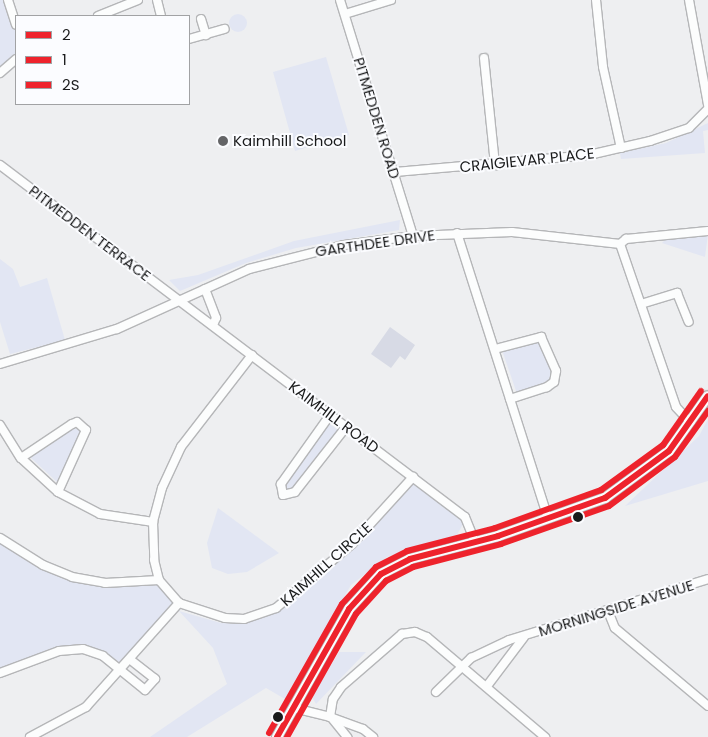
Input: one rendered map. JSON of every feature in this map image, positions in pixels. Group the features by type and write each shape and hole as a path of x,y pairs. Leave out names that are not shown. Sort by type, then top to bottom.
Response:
{"street":[{"path":"8,0 15,22"},
{"path":"100,15 116,4 138,0"},
{"path":"157,0 161,15"},
{"name":"PITMEDDEN ROAD","path":"340,0 395,172 413,236"},
{"path":"345,14 391,0"},
{"path":"596,0 603,67 621,148"},
{"path":"690,0 708,105"},
{"path":"201,19 206,35"},
{"path":"190,40 225,29"},
{"path":"484,58 495,165"},
{"path":"0,73 15,61"},
{"name":"CRAIGIEVAR PLACE","path":"395,172 495,165 621,148 689,128 708,109"},
{"name":"PITMEDDEN TERRACE","path":"0,165 180,301"},
{"name":"GARTHDEE DRIVE","path":"0,364 117,329 180,301 204,288 298,255 413,236 457,233 512,232 620,244 626,239 708,231"},
{"path":"457,233 548,519"},
{"path":"620,244 676,407 690,422"},
{"path":"204,288 216,318 213,325"},
{"path":"641,304 677,293 689,322"},
{"name":"KAIMHILL ROAD","path":"180,301 465,517 475,542"},
{"path":"495,348 540,337 556,371 554,382 547,387 510,399"},
{"path":"30,737 86,708 122,671 179,603 159,580 154,560 152,522 162,488 181,447 252,356"},
{"path":"277,737 349,609 381,574 410,560 548,519 605,498 647,471 669,451 708,396"},
{"path":"330,415 281,484 283,495 295,492 346,427"},
{"path":"21,458 72,424 77,422 86,430 58,492"},
{"path":"0,425 21,458 58,492 100,514 152,522"},
{"name":"KAIMHILL CIRCLE","path":"179,603 225,618 244,619 276,608 352,544 413,477"},
{"path":"0,538 43,565 72,577 105,583 159,580"},
{"name":"MORNINGSIDE AVENUE","path":"436,692 461,665 501,644 708,580"},
{"path":"608,611 616,628 708,706"},
{"path":"347,737 330,717 333,699 341,687 402,634 415,632 427,637 545,737"},
{"name":"MORNINGSIDE AVENUE","path":"487,686 524,637"},
{"path":"0,673 72,649 94,651 145,690 155,679 131,660"},
{"path":"294,708 363,728 373,737"}],"shaded area":[{"path":"0,0 8,0 15,22 15,60 0,68"},
{"path":"238,14 244,17 247,23 244,29 238,32 232,29 229,23 232,17"},
{"path":"326,57 349,135 295,151 273,72"},
{"path":"708,123 708,130 703,131 705,153 621,159 620,153 666,143"},
{"path":"400,220 399,230 296,248 246,263 180,291 169,280 198,275 294,241"},
{"path":"708,234 705,257 662,243 667,238"},
{"path":"0,259 13,269 20,287 47,278 65,340 10,354 0,322"},
{"path":"536,341 542,344 552,376 544,385 517,394 502,350"},
{"path":"708,419 708,481 625,506 699,436"},
{"path":"328,423 338,430 299,484 289,491 285,488 289,476"},
{"path":"71,426 82,432 79,444 57,482 30,457"},
{"path":"414,483 461,518 463,524 457,535 387,557 351,585 285,699 266,688 187,737 150,737 227,684 213,648 179,611 221,623 242,624 280,610 325,575"},
{"path":"218,508 279,553 247,572 228,574 212,568 207,543"},
{"path":"0,538 43,565 105,583 159,580 179,603 122,671 103,656 72,649 0,673"},
{"path":"339,652 366,652 316,704 312,697"}],"building":[{"path":"390,327 415,345 405,360 400,356 391,368 371,354"}],"transit line":[{"name":"2S","path":"269,733 342,604 376,567 407,551 495,528 601,490 663,445 701,391"},
{"name":"2","path":"277,737 349,609 381,574 410,559 498,536 605,498 669,451 708,396"},
{"name":"1","path":"287,737 356,614 386,581 413,567 501,544 609,506 675,457 708,411"}],"place":[{"name":"Kaimhill School","path":"223,141"}]}
